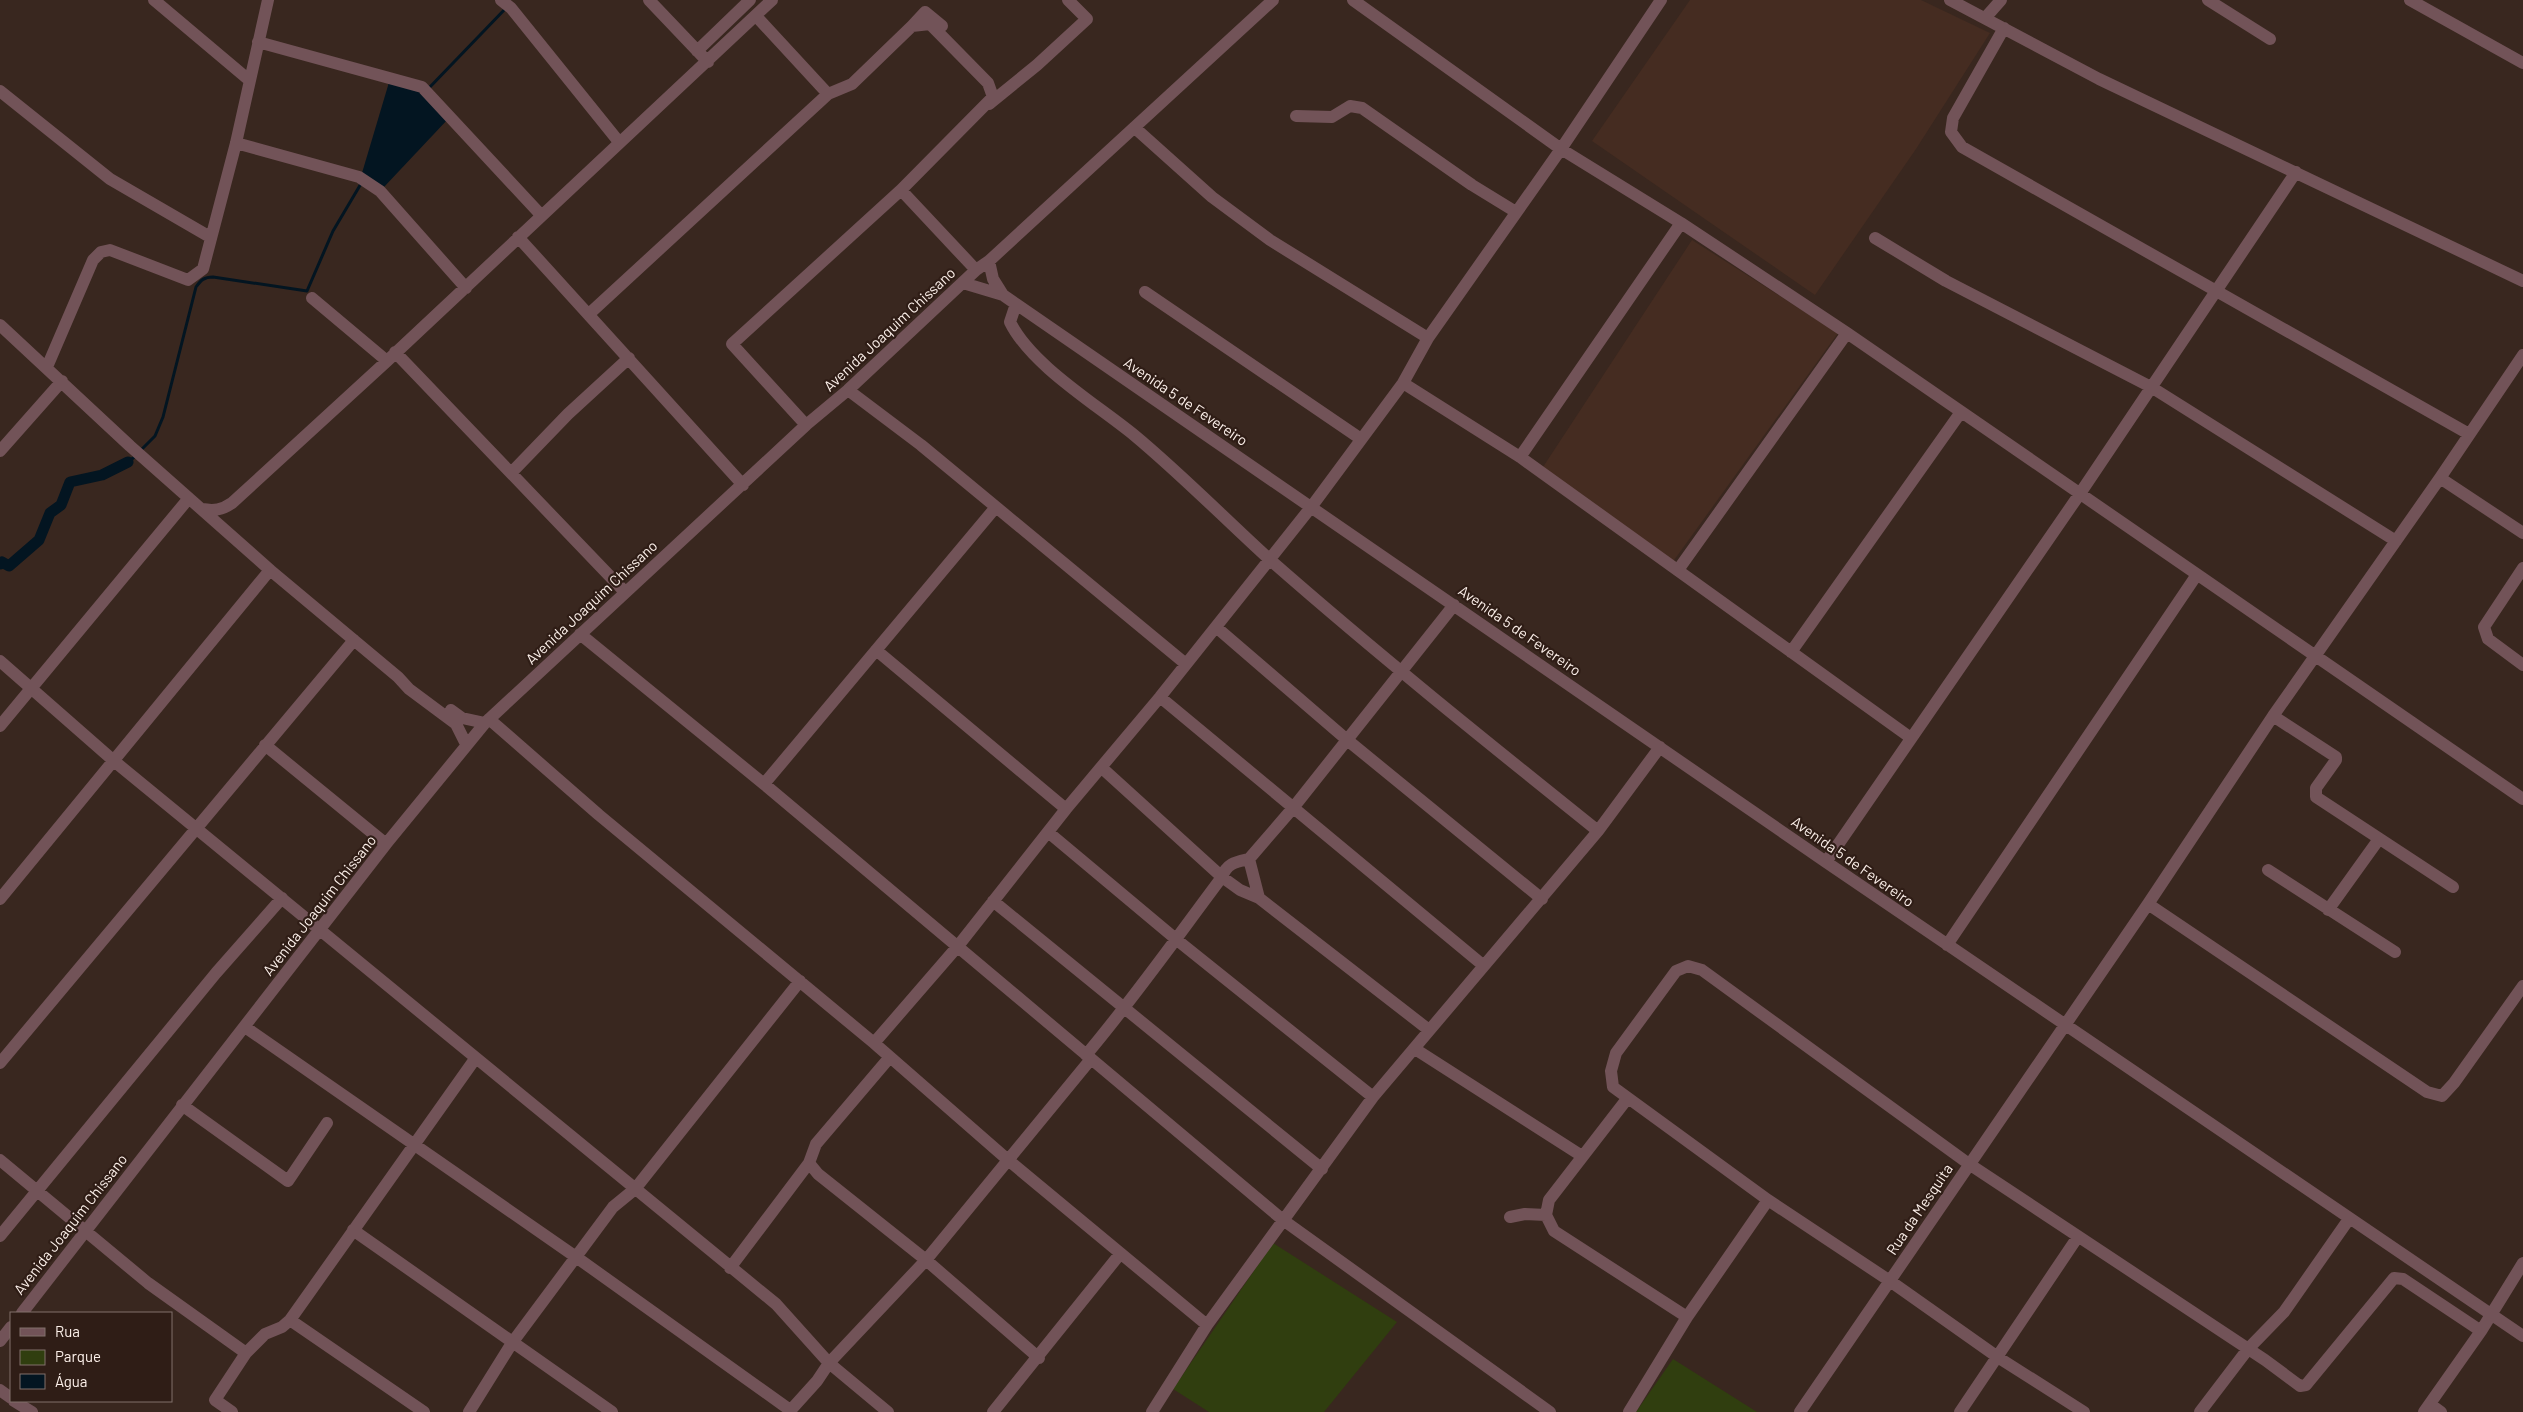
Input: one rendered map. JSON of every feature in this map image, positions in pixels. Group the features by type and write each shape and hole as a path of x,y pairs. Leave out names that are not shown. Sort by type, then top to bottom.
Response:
{"street":[{"path":"154,0 249,80"},
{"path":"47,367 93,260 101,252 110,250 188,280 203,269 236,143 268,0"},
{"path":"649,0 708,62"},
{"path":"697,51 750,0"},
{"path":"202,509 214,511 232,503 466,288 541,215 708,62 772,0"},
{"path":"806,425 732,344 901,190 985,107 1087,19 1068,0"},
{"name":"Avenida Joaquim Chissano","path":"23,1312 386,844 466,744 487,721 806,425 848,390 976,270 989,261 1273,0"},
{"path":"1353,0 1561,149 1681,223 1846,333 2196,576 2523,799"},
{"path":"1950,0 1986,17 2099,79 2523,281"},
{"path":"1986,17 2001,0"},
{"path":"2208,0 2270,39"},
{"path":"2410,0 2523,62"},
{"path":"874,1043 958,946 1066,808 1102,768 1312,506 1403,383 1428,338 1561,149 1655,2"},
{"path":"505,3 620,142"},
{"path":"589,314 828,94 852,84 925,12 934,18 1004,92"},
{"path":"756,16 828,94"},
{"path":"912,26 930,24 988,83 993,97 985,107"},
{"path":"2004,28 1953,118 1951,132 1962,147 2469,434"},
{"path":"258,42 426,90 541,215"},
{"path":"0,91 110,179 210,237"},
{"path":"1296,116 1332,117 1350,106 1362,108 1472,185 1516,212"},
{"path":"1135,128 1212,197 1270,240 1428,338"},
{"path":"236,143 358,177 380,191 466,288"},
{"path":"1826,862 2079,495 2296,172"},
{"path":"901,190 976,270"},
{"path":"1520,457 1681,223"},
{"path":"518,237 743,485"},
{"path":"1875,238 1946,282 2151,388 2396,541"},
{"path":"989,261 992,278 1003,295"},
{"path":"963,283 1003,295"},
{"path":"1145,292 1361,439"},
{"name":"Avenida 5 de Fevereiro","path":"1003,295 1947,945 2349,1219 2491,1313"},
{"path":"312,298 391,357 511,473 625,592"},
{"path":"1019,306 1010,322 1024,344 1047,366 1134,435 1269,558 1402,674 1598,831"},
{"path":"0,325 62,380 130,446 147,459 270,570 398,677 462,718 487,721 874,1043 1008,1160 1206,1325"},
{"path":"1678,570 1846,333"},
{"name":"Rua da Mesquita","path":"1800,1412 2148,904 2273,716 2316,658 2523,355"},
{"path":"511,473 568,414 629,358"},
{"path":"0,451 62,380"},
{"path":"1403,383 1520,457 1911,738"},
{"path":"848,390 921,445 1186,664"},
{"path":"1791,652 1961,412"},
{"path":"2440,478 2523,533"},
{"path":"0,726 189,498"},
{"path":"231,534 227,522 227,511 232,503"},
{"path":"764,784 996,507"},
{"path":"2523,568 2484,627 2488,639 2523,665"},
{"path":"0,899 270,570"},
{"path":"1947,945 2196,576"},
{"path":"245,1028 576,1257 789,1411 817,1381 829,1363 926,1260 1008,1160 1125,1010 1222,877 1225,868 1232,863 1249,859 1294,808 1346,740 1402,674 1454,605"},
{"path":"1216,627 1346,740 1542,899"},
{"path":"580,634 764,784 1283,1220 1550,1412"},
{"path":"0,1063 197,830 354,640"},
{"path":"876,650 1066,808"},
{"path":"0,661 114,761 197,830 776,1304 829,1363 888,1412"},
{"path":"398,677 409,689 456,724 466,744"},
{"path":"1160,696 1484,966"},
{"path":"2273,716 2336,757 2336,760 2316,788 2316,797 2453,887"},
{"path":"265,746 386,844"},
{"path":"1152,1412 1206,1325 1373,1097 1598,831 1660,747"},
{"path":"1102,768 1222,877 1240,890 1260,898 1429,1030"},
{"path":"1048,832 1177,940 1373,1097"},
{"path":"2328,910 2379,840"},
{"path":"1249,859 1260,898"},
{"path":"2268,870 2395,952"},
{"path":"0,1236 216,973 282,898"},
{"path":"993,901 1322,1169"},
{"path":"2148,904 2427,1092 2442,1096 2454,1083 2523,986"},
{"path":"2084,1412 1998,1358 1890,1281 1768,1200 1613,1087 1611,1071 1616,1054 1676,971 1688,966 1702,970 1969,1164 2248,1349 2300,1386 2306,1385 2394,1278 2398,1276 2481,1331"},
{"path":"469,1412 512,1343 613,1207 635,1189 800,981"},
{"path":"1415,1049 1582,1156"},
{"path":"730,1268 809,1162 816,1144 890,1057"},
{"path":"232,1412 214,1400 246,1353 265,1334 282,1327 290,1320 475,1059"},
{"path":"1627,1099 1549,1200 1546,1215 1554,1231 1687,1317"},
{"path":"182,1105 288,1181 326,1123"},
{"path":"0,1160 87,1230 148,1283 246,1353"},
{"path":"809,1162 818,1174 926,1260 1039,1358"},
{"path":"1629,1412 1687,1317 1768,1200"},
{"path":"1510,1217 1525,1214 1546,1215"},
{"path":"2200,1412 2248,1349 2284,1312 2349,1219"},
{"path":"353,1230 612,1412"},
{"path":"1960,1412 2078,1238"},
{"path":"993,1412 1039,1358 1120,1254"},
{"path":"2441,1412 2427,1408 2481,1331 2523,1263"},
{"path":"2491,1313 2523,1336"},
{"path":"290,1320 424,1412"},
{"path":"0,1341 10,1328"},
{"path":"0,1390 10,1398"},
{"path":"16,1402 32,1412"}],"shaded area":[{"path":"1690,0 1921,0 1990,33 1916,149 1815,295 1592,141"},
{"path":"1692,240 1838,333 1672,563 1543,467"}],"green space":[{"path":"1273,1243 1397,1322 1324,1412 1209,1412 1173,1389"},
{"path":"1673,1359 1757,1412 1636,1412"}],"water":[{"path":"390,79 420,89 449,118 384,187 362,173"}],"waterway":[{"path":"428,89 507,7"},
{"path":"141,450 155,436 163,417 196,287 200,282 205,278 213,277 307,291 333,231 362,182"},
{"path":"128,462 137,455"},
{"path":"0,564 2,562 9,566 39,540 50,513 61,505 70,482 102,475 128,462"}]}
